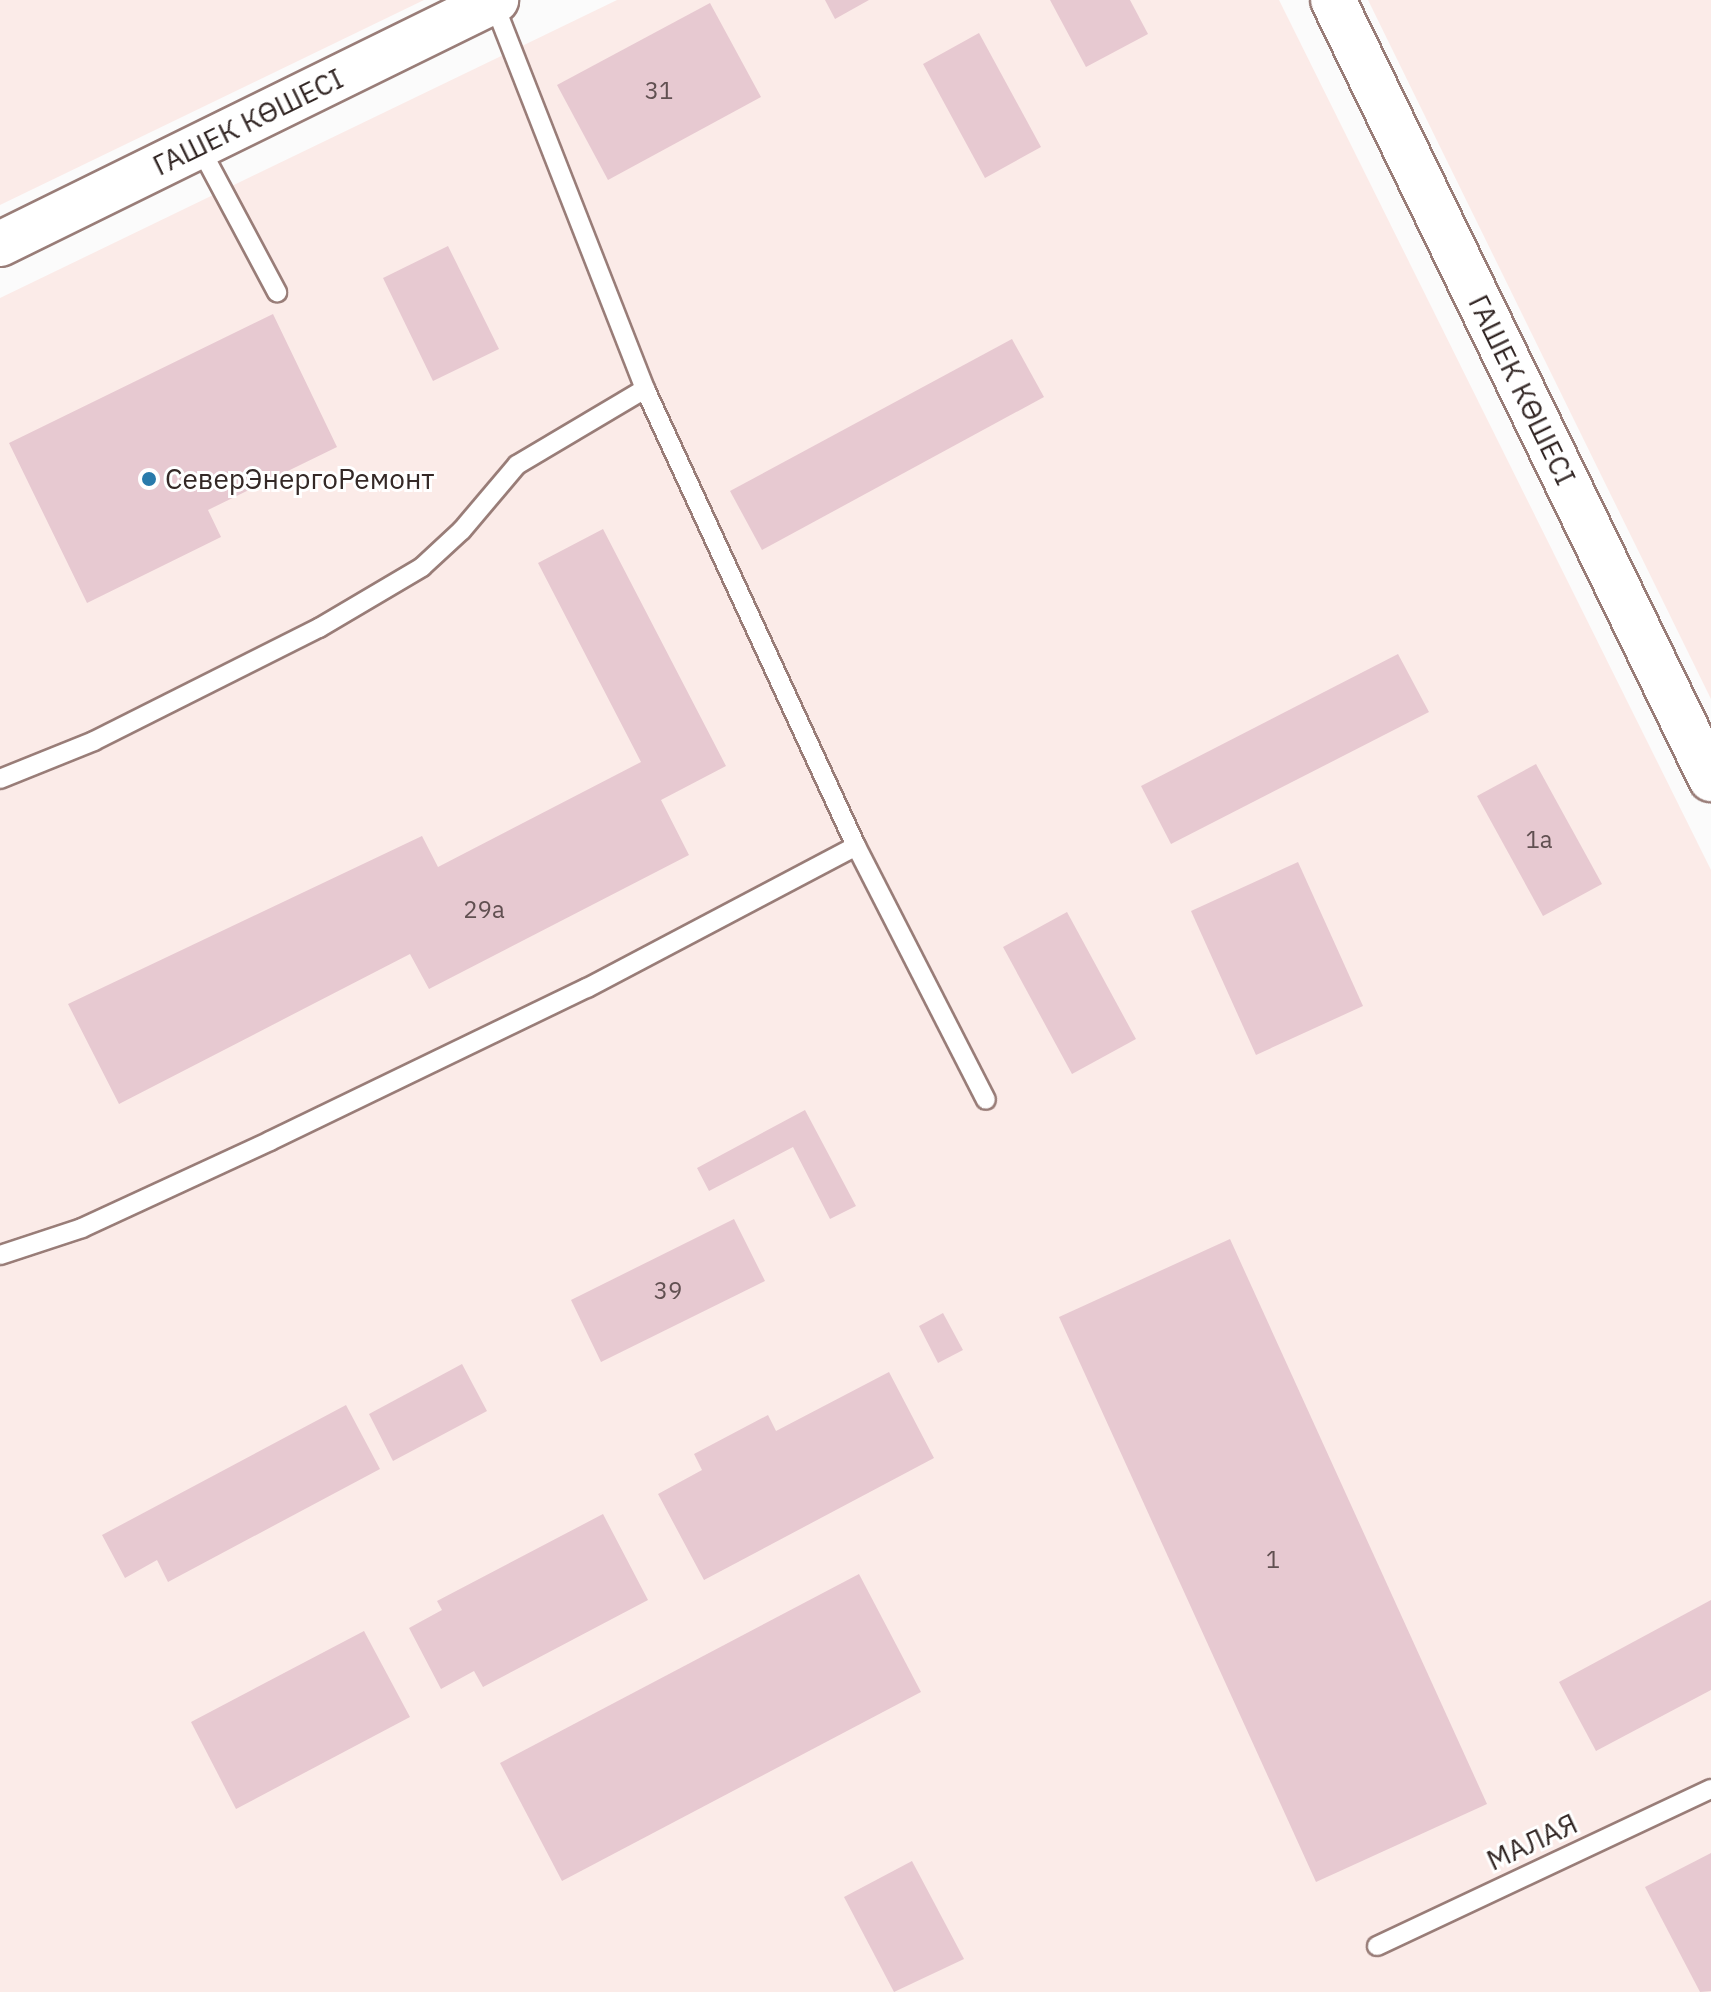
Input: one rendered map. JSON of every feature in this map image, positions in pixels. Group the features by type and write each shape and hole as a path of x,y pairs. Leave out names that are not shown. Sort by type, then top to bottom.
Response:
{"street":[{"name":"ГАШЕК КӨШЕСІ","path":"1333,0 1711,779"},
{"name":"ГАШЕК КӨШЕСІ","path":"0,244 494,1"}],"lane":[{"path":"494,1 645,389 856,846 986,1100"},
{"path":"199,146 277,292"},
{"path":"0,779 94,741 319,628 422,567 462,530 517,465 645,389"},
{"path":"0,1255 82,1228 270,1141 587,988 856,846"},
{"name":"МАЛАЯ","path":"1377,1946 1711,1789"}],"shaded area":[{"path":"0,0 424,0 0,205"},
{"path":"617,0 1279,0 1711,870 1711,1992 0,1992 0,298"},
{"path":"1368,0 1711,0 1711,699"}],"building":[{"path":"825,0 869,0 835,19"},
{"path":"1050,0 1130,0 1148,34 1086,67"},
{"path":"710,3 761,97 608,180 557,85"},
{"path":"979,33 1041,147 985,178 923,64"},
{"path":"448,246 499,349 433,381 383,278"},
{"name":"СеверЭнергоРемонт","path":"273,314 337,447 208,510 221,537 87,603 9,443"},
{"path":"1012,339 1044,397 762,550 730,491"},
{"path":"603,529 726,766 661,800 689,855 429,989 410,954 119,1104 68,1004 422,836 438,867 641,762 538,563"},
{"path":"1398,654 1429,712 1171,844 1141,786"},
{"path":"1536,764 1602,884 1543,916 1477,796"},
{"path":"1298,862 1363,1006 1256,1055 1191,911"},
{"path":"1067,912 1136,1039 1072,1074 1003,947"},
{"path":"805,1110 856,1206 830,1219 793,1147 709,1191 697,1168"},
{"path":"734,1219 765,1281 601,1362 571,1300"},
{"path":"1230,1239 1487,1804 1316,1882 1059,1317"},
{"path":"943,1313 963,1350 938,1363 919,1326"},
{"path":"462,1364 487,1411 393,1461 369,1414"},
{"path":"889,1372 934,1458 704,1580 658,1494 702,1470 694,1454 768,1415 776,1431"},
{"path":"346,1405 380,1469 168,1582 157,1560 125,1578 102,1535"},
{"path":"603,1514 648,1600 483,1687 474,1671 441,1689 409,1628 442,1610 437,1601"},
{"path":"859,1574 921,1692 562,1881 500,1763"},
{"path":"1711,1600 1711,1690 1596,1751 1559,1682"},
{"path":"364,1631 410,1717 236,1809 191,1722"},
{"path":"1711,1853 1711,1991 1700,1992 1645,1887"},
{"path":"912,1861 964,1959 894,1992 844,1897"}],"place":[{"name":"СеверЭнергоРемонт","path":"149,479"}]}
